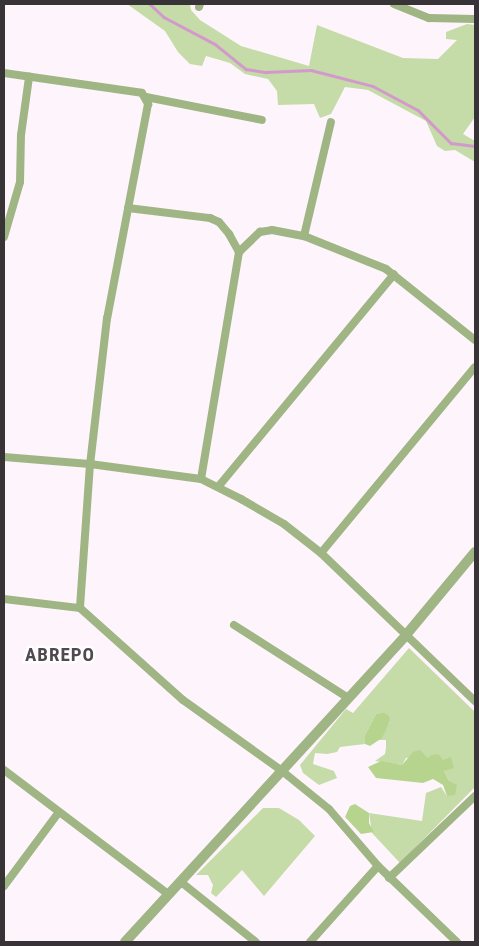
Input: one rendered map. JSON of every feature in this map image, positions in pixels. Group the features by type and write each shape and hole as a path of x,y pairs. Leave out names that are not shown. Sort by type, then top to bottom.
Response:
{"street":[{"path":"394,4 429,18 475,19"},
{"path":"4,73 142,93 146,97 262,120"},
{"path":"4,238 20,182 21,135 29,77"},
{"path":"80,608 90,464 107,318 128,208 146,97"},
{"path":"304,236 331,122"},
{"path":"128,208 210,218 219,222 229,234 239,252"},
{"path":"201,479 239,252 260,232 272,230 304,236 394,274 475,340"},
{"path":"218,487 394,274"},
{"path":"321,553 475,368"},
{"path":"4,457 90,464 201,479 218,487 284,524 321,553 475,701"},
{"path":"125,942 406,634 475,552"},
{"path":"4,599 80,608 183,700 282,771 329,809 389,878 457,942"},
{"path":"234,625 348,698"},
{"path":"4,770 168,894"},
{"path":"389,878 475,796"},
{"path":"4,886 59,812"},
{"path":"310,942 378,866"},
{"path":"181,882 256,942"}],"green space":[{"path":"127,4 190,4 191,10 200,20 241,46 309,66 317,25 403,58 438,59 457,40 446,39 446,32 467,24 475,25 475,117 463,134 475,141 475,162 455,150 445,151 437,146 426,121 368,90 345,87 331,114 320,118 314,104 278,105 277,91 268,79 245,74 230,63 206,56 202,66 190,64 178,52 165,31"},
{"path":"409,648 475,712 475,787 400,863 372,833 369,813 422,821 426,793 441,787 447,796 449,781 444,771 447,768 439,754 428,759 425,755 406,758 402,765 375,761 385,754 386,748 386,740 376,740 390,722 383,712 376,714 364,737 365,744 340,747 337,752 327,754 315,753 313,764 334,771 337,778 319,785 303,773 300,765 346,709 353,713"},
{"path":"383,712 389,716 390,721 382,738 370,746 365,744 364,737 376,714"},
{"path":"420,750 428,758 439,754 443,760 451,757 454,768 444,771 449,781 457,785 455,795 447,796 443,785 433,779 423,783 376,778 368,767 381,761 402,765 413,752"},
{"path":"355,804 369,813 369,823 374,832 361,834 345,817 350,806"},
{"path":"263,808 279,808 299,820 315,836 264,896 242,870 216,897 211,893 213,885 208,875 196,875"}],"waterway":[{"path":"150,4 164,17 215,44 246,69 266,72 311,70 373,86 418,110 451,143 475,146"}],"district":[{"name":"ABREPO","path":"60,655"}]}
